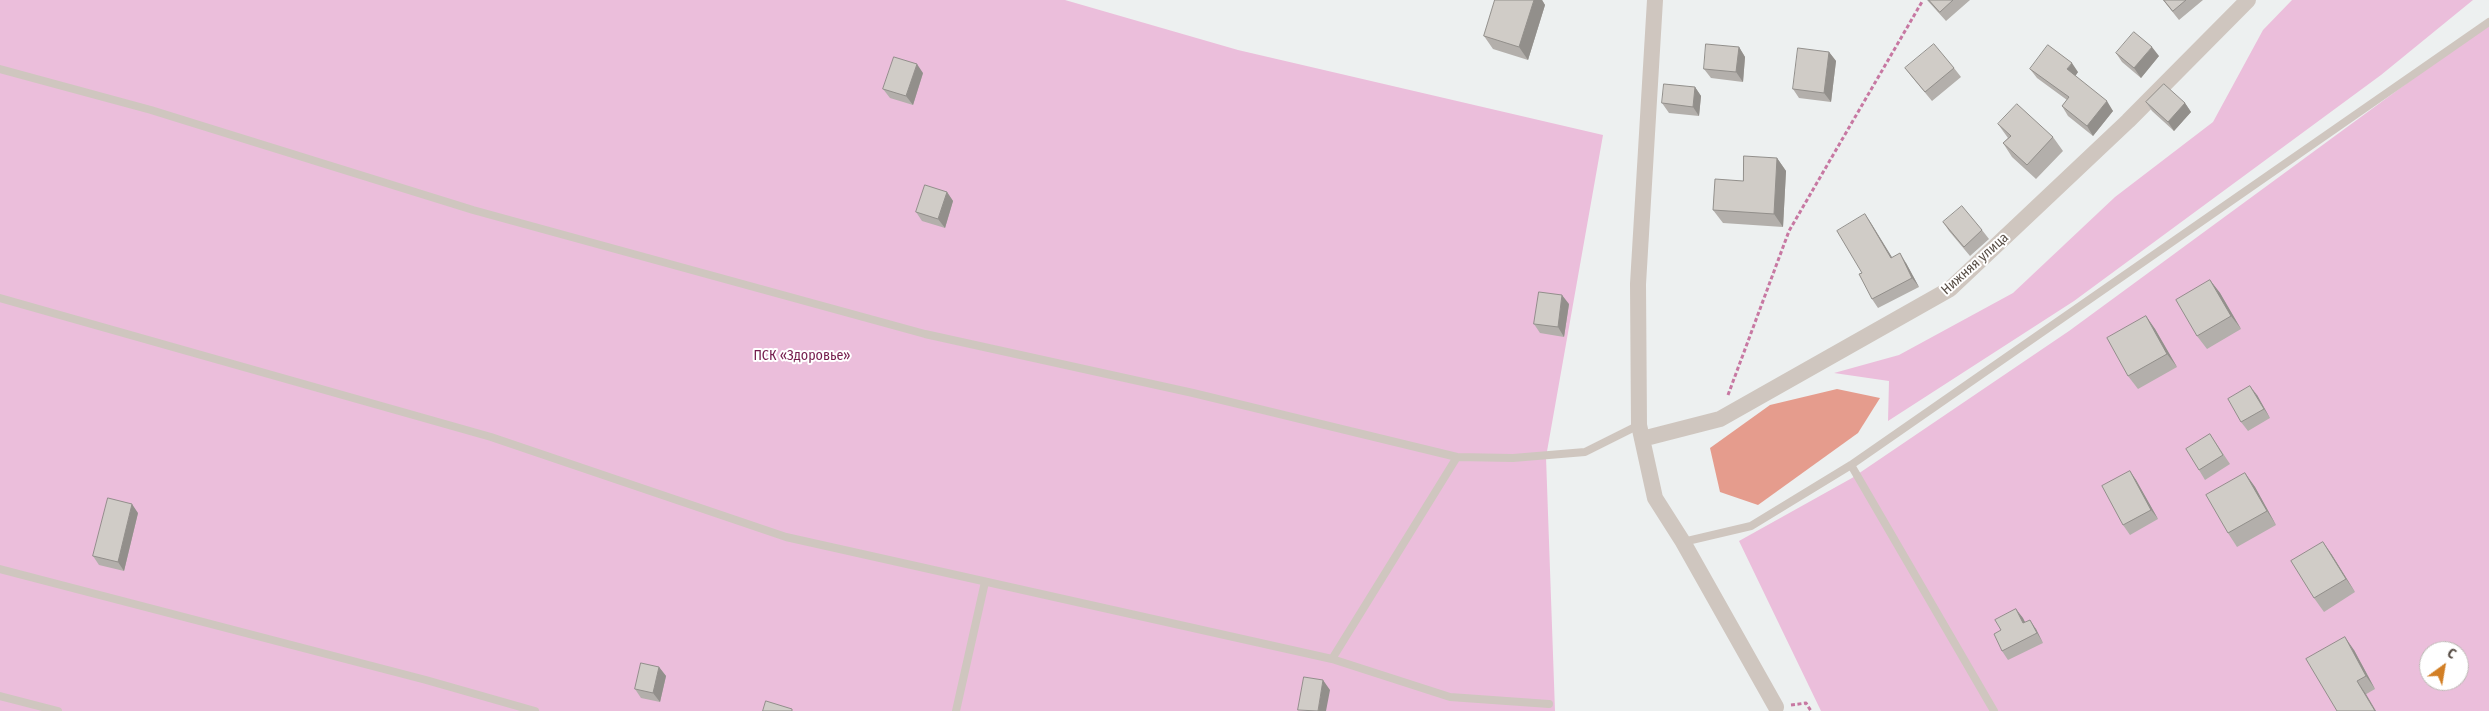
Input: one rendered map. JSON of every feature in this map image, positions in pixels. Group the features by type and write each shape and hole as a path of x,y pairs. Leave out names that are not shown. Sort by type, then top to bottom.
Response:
{"street":[{"path":"1655,0 1638,284 1640,432 1655,498 1683,542 1777,709"},
{"name":"Нижняя улица","path":"1640,432 1720,419 1950,289 2128,121 2248,0"}],"lane":[{"path":"1683,542 1751,526 1851,464 2489,22"},
{"path":"0,69 151,110 473,210 925,334 1193,392 1457,457 1513,458 1585,452 1640,432"},
{"path":"0,298 491,437 786,537 1332,659 1450,697 1548,704"},
{"path":"1332,659 1457,457"},
{"path":"1851,464 1994,711"},
{"path":"0,569 426,680 535,711"},
{"path":"956,711 985,582"},
{"path":"0,696 58,711"}],"path":[{"path":"1720,419 1789,231 1923,0"},
{"path":"1777,709 1806,703 1811,711"}],"green space":[{"name":"ПСК «Здоровье»","path":"0,0 1065,0 1238,50 1603,135 1546,457 1555,711 0,711"},
{"path":"2292,0 2473,0 2381,75 2074,301 1888,421 1889,381 1834,373 1899,355 2013,293 2115,197 2213,122 2263,30"},
{"path":"2489,23 2489,711 1821,711 1739,541 1852,478 2069,331"}],"shaded area":[{"path":"1837,389 1880,398 1858,433 1758,505 1720,492 1710,448 1770,405"}],"building":[{"path":"1495,0 1534,0 1519,47 1484,36"},
{"path":"1929,0 1953,0 1940,12"},
{"path":"2164,0 2186,0 2173,11"},
{"path":"2134,32 2152,47 2134,68 2116,53"},
{"path":"1706,44 1739,47 1736,72 1704,69"},
{"path":"1934,44 1954,68 1925,92 1905,68"},
{"path":"2048,45 2072,63 2067,69 2107,101 2087,126 2062,106 2069,97 2030,69"},
{"path":"1798,48 1829,52 1824,93 1793,89"},
{"path":"894,57 917,64 906,96 883,89"},
{"path":"1664,84 1695,87 1693,107 1662,103"},
{"path":"2164,84 2185,103 2168,122 2146,102"},
{"path":"2017,104 2053,137 2027,165 2003,143 2011,136 1998,124"},
{"path":"1744,156 1777,158 1774,214 1713,210 1715,179 1743,181"},
{"path":"925,185 947,192 938,219 916,212"},
{"path":"1962,206 1982,230 1964,247 1943,222"},
{"path":"1865,214 1891,258 1900,253 1912,278 1872,299 1859,274 1862,273 1837,231"},
{"path":"2210,280 2231,316 2197,336 2176,300"},
{"path":"1539,292 1562,295 1558,327 1534,324"},
{"path":"2146,316 2167,354 2128,376 2107,338"},
{"path":"2250,386 2264,409 2241,422 2228,399"},
{"path":"2210,434 2223,455 2199,470 2186,449"},
{"path":"2130,471 2151,510 2123,525 2102,486"},
{"path":"2245,473 2267,511 2228,533 2206,495"},
{"path":"108,498 132,504 118,562 93,556"},
{"path":"2323,542 2346,579 2314,598 2291,561"},
{"path":"2016,609 2023,623 2030,620 2037,633 2002,651 1994,634 2001,630 1995,620"},
{"path":"2345,637 2366,676 2357,681 2375,711 2337,711 2306,659"},
{"path":"641,663 659,667 653,693 635,689"},
{"path":"1304,677 1323,680 1318,711 1298,710"},
{"path":"766,701 792,709 792,711 763,711"}]}
